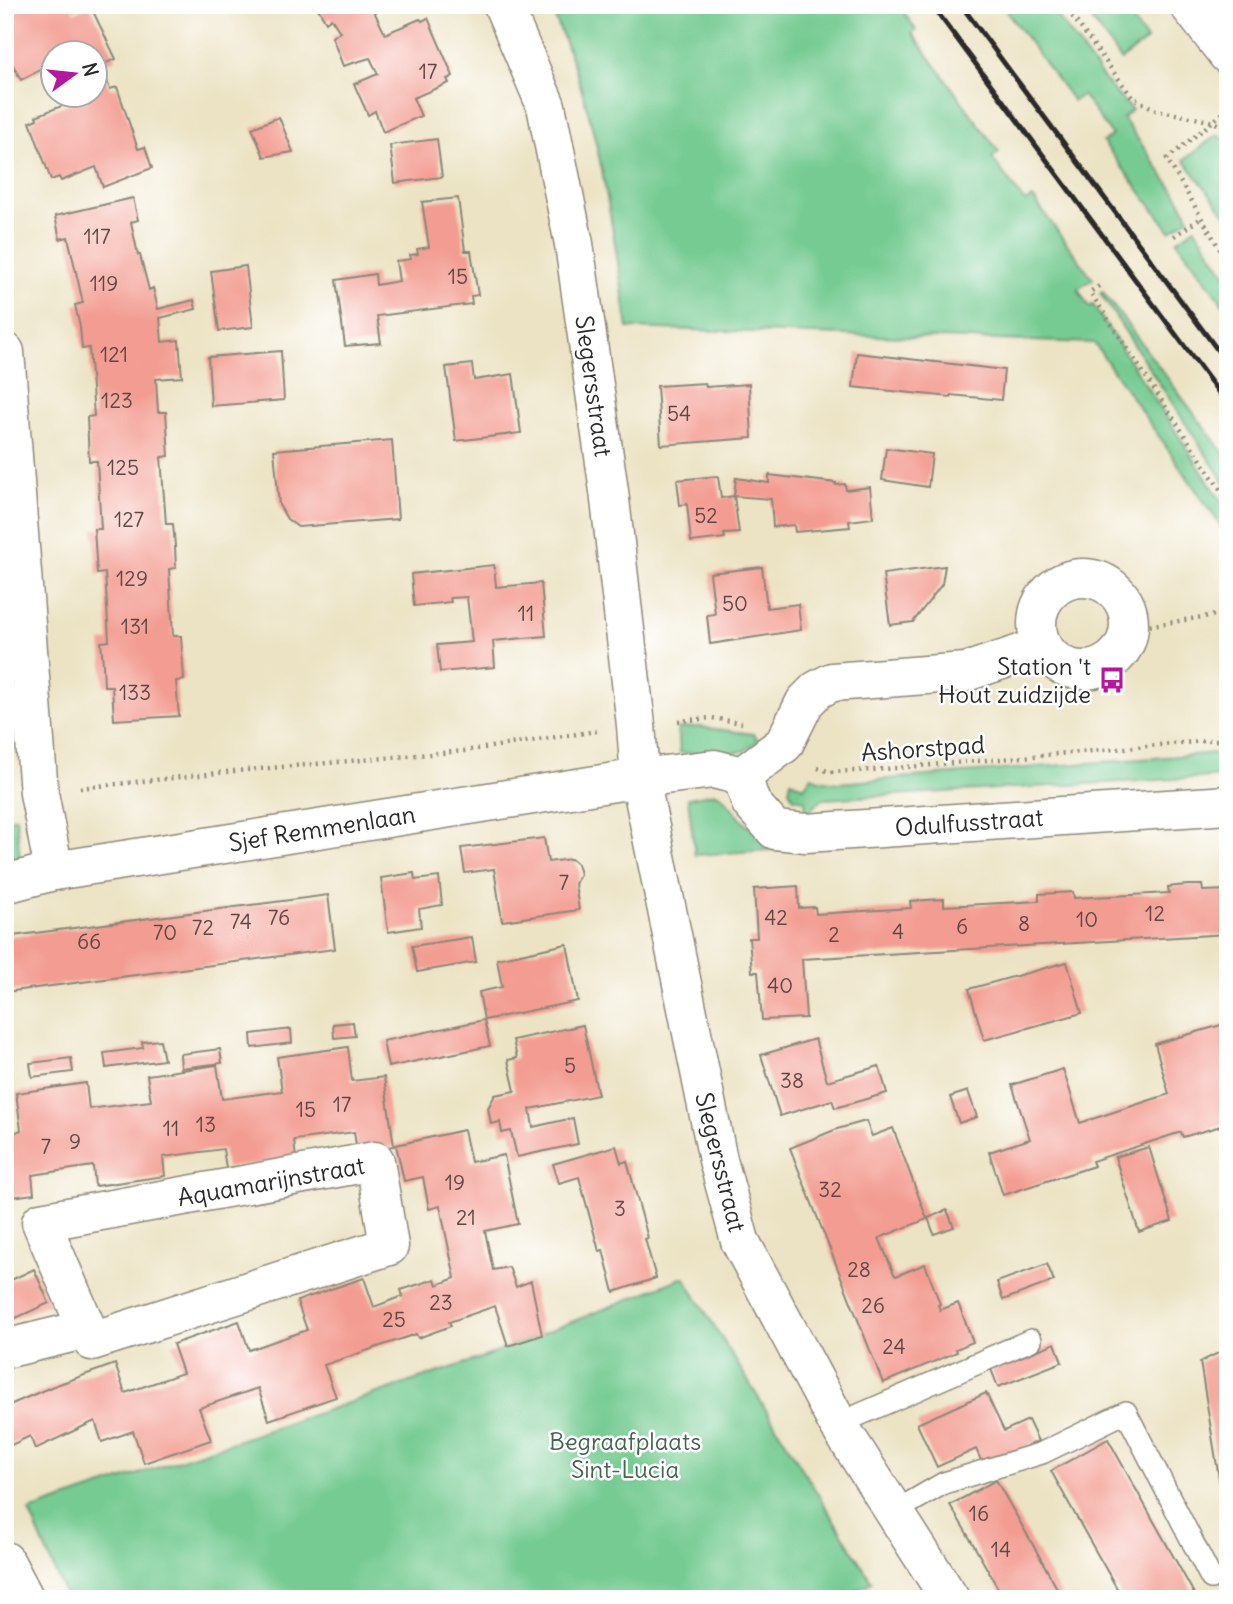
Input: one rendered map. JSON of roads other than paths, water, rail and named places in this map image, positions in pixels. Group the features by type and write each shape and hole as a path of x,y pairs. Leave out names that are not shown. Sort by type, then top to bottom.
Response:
{"street":[{"name":"Slegersstraat","path":"503,5 546,106 574,244 609,491 640,778 718,1160 740,1241 838,1424 950,1599"},
{"path":"1189,5 1228,55"},
{"path":"5,352 19,698 54,871"},
{"path":"1073,578 1095,579 1114,589 1126,607 1129,629 1125,643 1118,656 1106,665 1077,671 1051,659 1041,647 1036,626 1040,604 1053,587 1073,578"},
{"path":"640,778 714,769 742,776 784,744 805,702 817,690 832,682 965,672 1041,647"},
{"name":"Odulfusstraat","path":"742,776 751,803 775,830 806,833 1228,806"},
{"name":"Sjef Remmenlaan","path":"5,884 54,871 640,778"},
{"name":"Aquamarijnstraat","path":"376,1161 389,1246 92,1341 86,1329 41,1222 376,1161"},
{"name":"Aquamarijnstraat","path":"5,1349 86,1329"}],"lane":[{"path":"838,1424 1031,1340"},
{"path":"894,1512 944,1483 1042,1453 1126,1412 1211,1578"}],"railway":[{"path":"932,5 1228,405"},
{"path":"961,5 1228,364"}],"place":[{"name":"Station 't Hout zuidzijde","path":"1112,680"}],"park label":[{"name":"Begraafplaats Sint-Lucia","path":"625,1455"}]}
